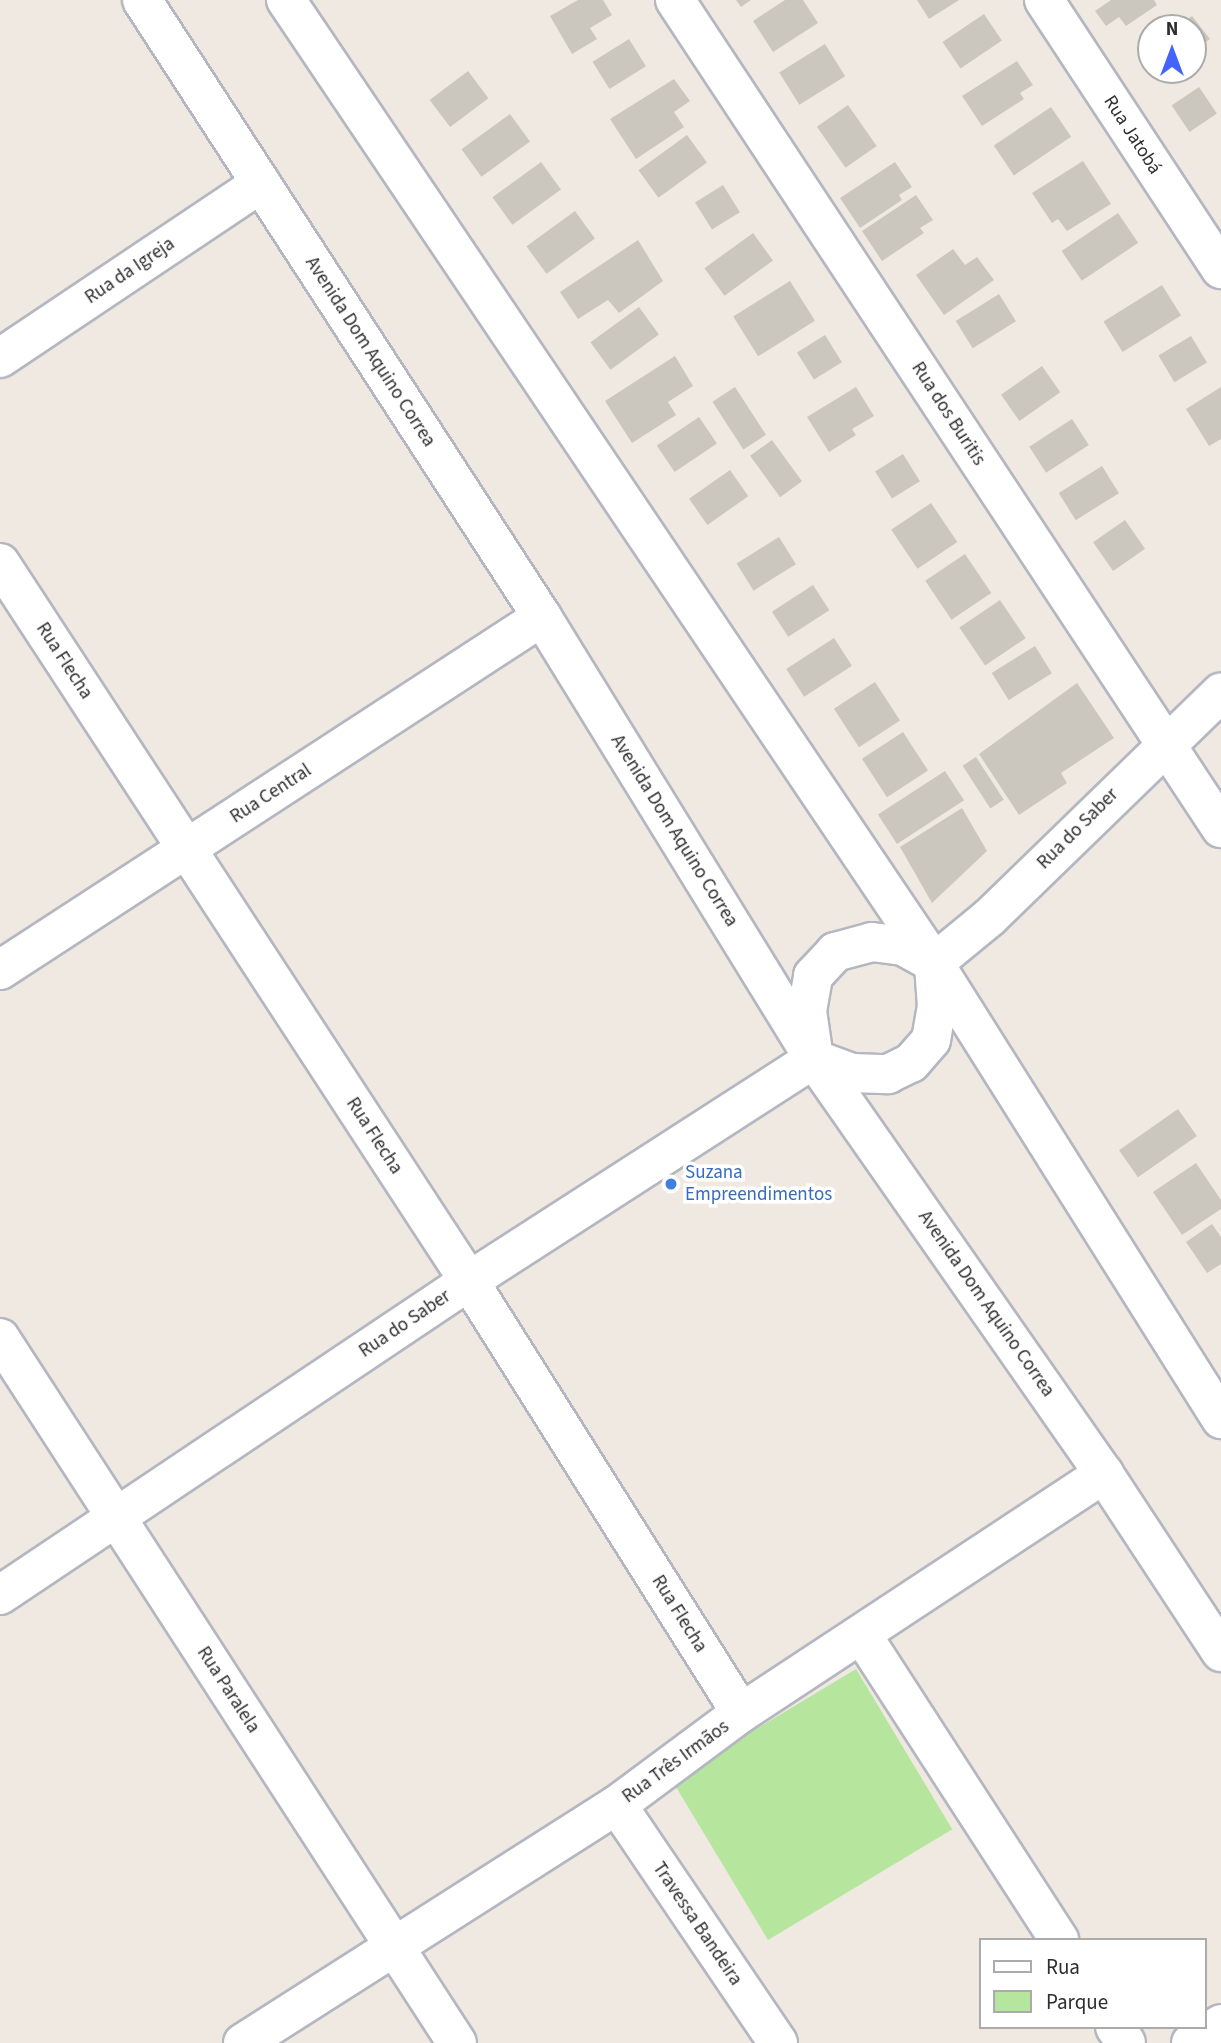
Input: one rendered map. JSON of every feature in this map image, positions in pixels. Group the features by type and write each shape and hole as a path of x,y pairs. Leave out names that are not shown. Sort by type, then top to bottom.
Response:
{"street":[{"name":"Avenida Dom Aquino Correa","path":"142,0 542,617 814,1059 1104,1474 1221,1652"},
{"path":"286,0 934,963 1221,1419"},
{"name":"Rua dos Buritis","path":"675,0 1221,828"},
{"name":"Rua Jatobá","path":"1044,0 1221,269"},
{"name":"Rua da Igreja","path":"0,358 261,183"},
{"name":"Rua Flecha","path":"0,563 469,1281 741,1713"},
{"name":"Rua Central","path":"0,970 542,617"},
{"name":"Rua do Saber","path":"934,963 990,917 1164,743 1221,692"},
{"path":"872,942 903,946 934,963 937,1007 931,1040 911,1063 888,1074 852,1073 814,1059 807,1011 813,976 835,952 872,942"},
{"name":"Rua do Saber","path":"0,1595 469,1281 814,1059"},
{"name":"Rua Paralela","path":"0,1338 457,2043"},
{"name":"Rua Três Irmãos","path":"243,2043 393,1944 617,1805 741,1713 1104,1474"},
{"path":"862,1635 1058,1938"},
{"name":"Travessa Bandeira","path":"617,1805 778,2043"},
{"path":"1191,2043 1221,2024"}],"green space":[{"path":"856,1669 952,1829 768,1940 672,1780"}],"building":[{"path":"578,0 603,0 612,15 590,28 597,39 572,54 550,16"},
{"path":"736,0 751,0 741,7"},
{"path":"785,0 803,0 818,23 773,52 753,21"},
{"path":"917,0 959,0 929,19"},
{"path":"1111,0 1154,0 1157,5 1144,14 1137,14 1137,19 1126,26 1119,17 1106,26 1095,11"},
{"path":"984,14 1002,41 960,68 943,42"},
{"path":"629,39 646,66 609,89 593,62"},
{"path":"825,44 845,76 799,105 779,73"},
{"path":"1017,61 1033,85 1020,93 1024,99 982,126 962,96"},
{"path":"468,71 488,98 450,127 430,100"},
{"path":"674,79 690,101 674,112 684,127 636,159 610,119"},
{"path":"1199,87 1217,114 1190,132 1172,105"},
{"path":"848,105 877,146 846,168 817,127"},
{"path":"1051,107 1071,137 1014,175 994,146"},
{"path":"510,114 530,142 481,177 461,149"},
{"path":"687,135 707,163 658,198 638,170"},
{"path":"1083,161 1111,204 1067,231 1058,219 1052,223 1032,193"},
{"path":"541,162 561,190 512,225 492,197"},
{"path":"895,162 912,187 899,195 902,200 860,228 840,198"},
{"path":"723,185 740,212 712,230 695,202"},
{"path":"916,195 933,220 920,228 924,233 882,261 862,231"},
{"path":"575,211 595,239 546,274 526,246"},
{"path":"1118,213 1138,243 1082,281 1062,251"},
{"path":"753,233 773,261 724,296 704,268"},
{"path":"638,240 663,281 619,313 608,300 578,319 560,292"},
{"path":"953,249 965,265 977,257 994,280 944,315 916,275"},
{"path":"790,281 815,321 758,356 733,317"},
{"path":"1162,285 1181,316 1123,352 1103,322"},
{"path":"999,294 1016,321 973,348 956,321"},
{"path":"639,307 659,335 610,370 590,342"},
{"path":"825,335 842,362 814,380 797,352"},
{"path":"1191,336 1207,363 1174,382 1158,356"},
{"path":"675,356 693,386 668,402 676,415 632,443 605,401"},
{"path":"1042,366 1060,392 1019,421 1001,395"},
{"path":"735,387 766,435 743,450 712,402"},
{"path":"856,387 874,416 852,429 856,435 829,452 807,417"},
{"path":"1221,387 1221,439 1209,446 1186,409"},
{"path":"699,417 717,444 675,472 657,446"},
{"path":"1072,419 1089,445 1046,473 1029,447"},
{"path":"772,440 802,481 780,497 750,456"},
{"path":"903,454 920,481 892,499 875,471"},
{"path":"1102,466 1119,493 1076,520 1059,493"},
{"path":"730,470 748,496 707,525 689,499"},
{"path":"931,503 957,542 917,569 891,530"},
{"path":"1125,520 1145,549 1113,571 1093,542"},
{"path":"779,537 796,564 754,591 737,563"},
{"path":"965,554 991,593 951,620 925,581"},
{"path":"813,585 829,610 788,637 772,612"},
{"path":"1000,600 1026,638 985,666 959,627"},
{"path":"834,638 852,666 804,697 786,669"},
{"path":"1035,646 1052,673 1009,700 992,673"},
{"path":"875,682 900,721 859,747 834,709"},
{"path":"1077,683 1114,738 1061,773 1067,783 1019,815 979,754"},
{"path":"903,732 928,771 887,797 862,759"},
{"path":"976,757 1004,800 990,808 963,766"},
{"path":"945,771 964,800 897,844 878,815"},
{"path":"962,808 987,851 932,903 900,847"},
{"path":"1178,1109 1197,1136 1138,1177 1119,1150"},
{"path":"1196,1163 1221,1200 1221,1209 1182,1235 1153,1192"},
{"path":"1212,1224 1221,1237 1221,1264 1207,1273 1186,1242"}],"place":[{"name":"Suzana Empreendimentos","path":"671,1184"}]}
